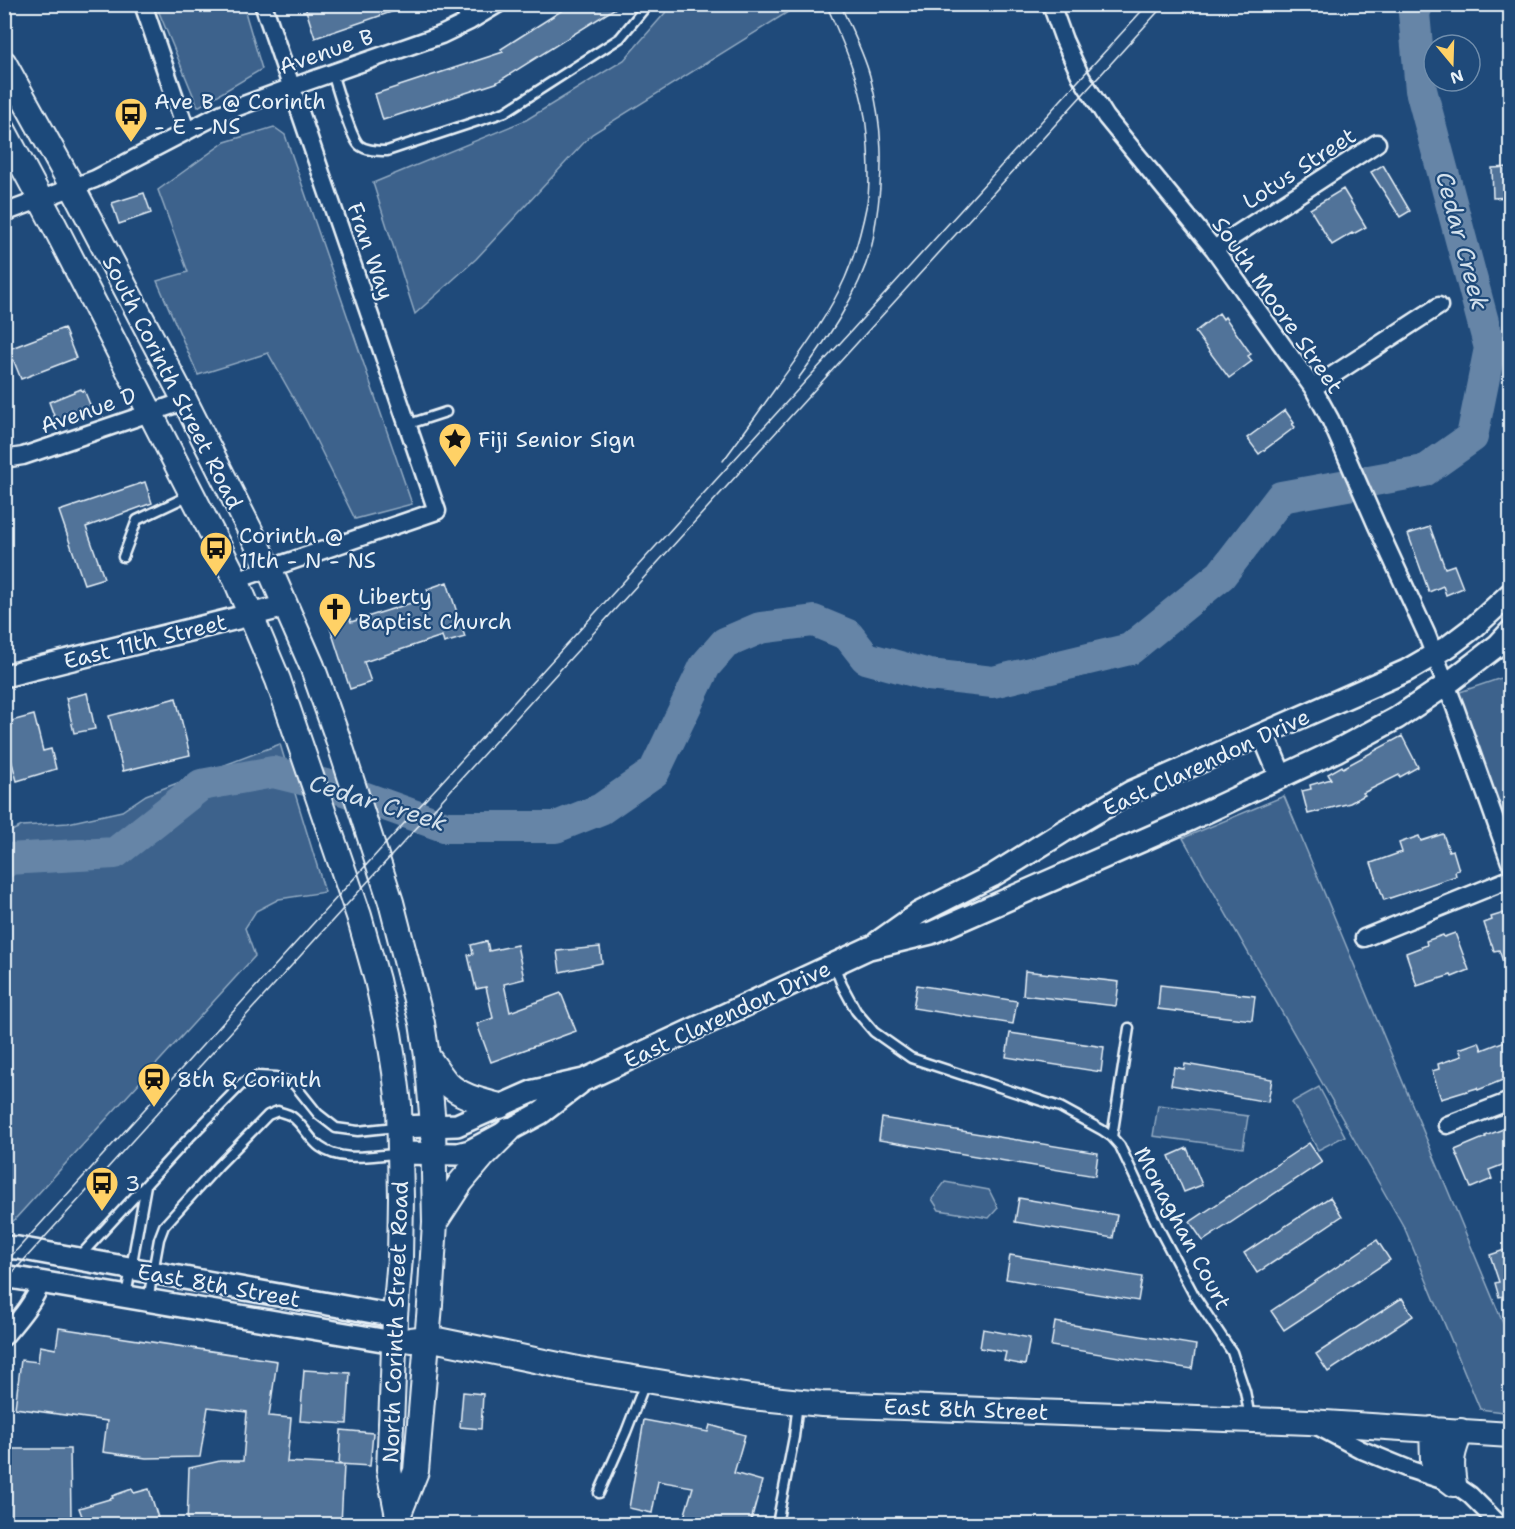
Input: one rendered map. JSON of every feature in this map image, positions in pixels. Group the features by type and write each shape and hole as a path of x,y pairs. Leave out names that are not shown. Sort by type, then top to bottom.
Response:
{"main road":[{"name":"South Corinth Street Road","path":"4,63 73,188 185,401 269,568 312,666 391,902 422,1023 432,1125"},
{"name":"South Corinth Street Road","path":"4,131 236,580 278,680 359,916 377,980 395,1072 400,1127"},
{"path":"427,1056 448,1083 461,1094 500,1106"},
{"name":"North Corinth Street Road","path":"398,1520 416,1471 428,1338 435,1222 432,1125"},
{"name":"North Corinth Street Road","path":"398,1520 389,1470 395,1316 400,1258 400,1127"},
{"path":"435,1222 465,1177 509,1130"},
{"name":"East 8th Street","path":"395,1316 428,1338"},
{"name":"East 8th Street","path":"394,1342 428,1338 578,1369 751,1397 798,1402 1309,1422 1510,1435"},
{"path":"1432,1429 1433,1460 1438,1472 1454,1484"},
{"path":"1454,1484 1451,1466 1453,1452 1461,1431"}],"street":[{"path":"143,4 186,130"},
{"name":"Fran Way","path":"263,4 437,511 269,568"},
{"path":"462,4 470,21"},
{"name":"Avenue B","path":"4,213 95,179 222,112 441,35 498,4"},
{"name":"South Moore Street","path":"1052,4 1064,40 1081,78 1106,117 1214,249 1313,388 1426,633 1455,706 1510,862"},
{"name":"Lotus Street","path":"1214,249 1377,143"},
{"path":"1313,388 1439,306"},
{"name":"Avenue D","path":"4,459 23,456 185,401"},
{"path":"236,580 269,568"},
{"name":"East Clarendon Drive","path":"400,1127 457,1125 534,1091 584,1080 869,948 919,913 992,876 1131,792 1406,671 1435,655 1474,627 1510,595"},
{"name":"East 11th Street","path":"4,676 286,606"},
{"name":"East Clarendon Drive","path":"869,948 931,933 1336,752 1397,718 1446,685 1498,645 1510,632"},
{"path":"1263,734 1281,777"},
{"path":"1364,938 1510,879"},
{"name":"East Clarendon Drive","path":"401,1154 458,1154 470,1151 542,1113 584,1080"},
{"path":"1447,1125 1510,1101"},
{"name":"East 8th Street","path":"4,1247 395,1316"},
{"name":"East 8th Street","path":"4,1276 394,1342"},
{"path":"4,1336 26,1312 42,1282"},
{"path":"1309,1422 1362,1450 1454,1484 1499,1524"}],"lane":[{"path":"332,73 360,146 371,151 387,151 505,112 620,38 648,4"},
{"path":"406,425 446,412"},
{"path":"123,557 137,520 193,494"},
{"name":"Monaghan Court","path":"834,964 856,1011 874,1032 911,1058 1060,1107 1112,1137 1120,1146 1158,1227 1194,1295 1232,1352 1245,1391 1250,1420"},
{"path":"1112,1137 1129,1028"},
{"path":"77,1260 188,1139 243,1083 257,1076 276,1077 294,1084 318,1114 336,1128 358,1131 400,1127"},
{"path":"148,1300 159,1239 164,1226 268,1116 278,1111 291,1116 319,1146 342,1156 401,1154"},
{"path":"126,1296 146,1185"},
{"path":"599,1493 646,1380"},
{"path":"777,1524 795,1437 798,1402"}],"shaded area":[{"path":"156,5 243,5 262,69 198,107"},
{"path":"672,5 785,5 788,12 592,134 476,259 415,314 373,183 526,120 624,60"},
{"path":"274,127 285,135 412,504 355,519 307,422 268,353 198,375 157,281 188,272 158,190 225,142"},
{"path":"1510,675 1510,852 1457,693"},
{"path":"280,744 325,892 279,899 256,911 245,928 255,956 5,1230 5,834 22,826 68,823 122,811 146,795"},
{"path":"1284,796 1510,1340 1510,1413 1480,1409 1405,1229 1183,838"},
{"path":"1319,1087 1345,1136 1318,1150 1292,1102"},
{"path":"1158,1105 1248,1116 1243,1148 1153,1136"},
{"path":"945,1182 989,1190 998,1208 989,1218 939,1210 932,1199"}],"building":[{"path":"304,4 406,4 406,7 315,38"},
{"path":"572,4 622,4 496,83 383,120 375,94 503,52 501,49"},
{"path":"1383,165 1410,211 1400,217 1371,172"},
{"path":"1510,167 1510,197 1493,198 1492,168"},
{"path":"1343,189 1366,227 1332,245 1310,209"},
{"path":"144,193 151,213 119,224 112,203"},
{"path":"1219,313 1223,319 1225,317 1251,354 1248,356 1252,361 1229,378 1195,332"},
{"path":"64,328 76,358 21,379 9,349"},
{"path":"81,389 84,390 91,407 56,421 49,402"},
{"path":"1285,410 1295,427 1259,454 1247,438"},
{"path":"145,482 152,503 86,527 104,578 84,584 59,511"},
{"path":"1430,527 1445,568 1454,565 1463,588 1446,595 1443,586 1429,592 1408,534"},
{"path":"447,582 465,637 444,643 442,636 364,662 371,682 350,689 324,609 344,602 351,622 430,597 427,589"},
{"path":"87,693 95,729 74,733 66,698"},
{"path":"176,698 190,755 123,771 109,716"},
{"path":"34,715 43,751 51,749 56,769 17,781 4,734 4,723"},
{"path":"1402,736 1418,767 1363,793 1365,795 1350,803 1308,814 1302,791 1311,789 1310,785 1331,779 1328,774"},
{"path":"1443,834 1449,851 1453,850 1459,870 1455,871 1456,876 1384,900 1371,863 1402,852 1399,843 1419,836 1421,841"},
{"path":"1504,913 1506,919 1510,920 1508,931 1510,976 1508,976 1499,950 1494,951 1484,923 1492,920 1491,917"},
{"path":"1455,933 1469,970 1417,986 1406,953 1427,945 1426,941"},
{"path":"487,941 489,951 517,945 524,979 504,984 510,1012 561,993 576,1031 491,1062 477,1024 493,1018 486,987 476,989 468,955 473,954 471,945"},
{"path":"600,947 602,963 560,972 557,951"},
{"path":"1025,971 1119,982 1116,1006 1023,995"},
{"path":"917,985 1017,1001 1013,1024 913,1008"},
{"path":"1160,985 1255,996 1252,1020 1158,1009"},
{"path":"1010,1033 1104,1047 1101,1072 1006,1057"},
{"path":"1510,1039 1510,1077 1478,1090 1477,1088 1441,1099 1432,1071 1439,1069 1438,1064 1462,1056 1459,1049 1479,1042 1482,1050"},
{"path":"1185,1064 1272,1079 1268,1102 1171,1085 1174,1067 1184,1069"},
{"path":"882,1118 1098,1153 1095,1176 879,1140"},
{"path":"1506,1128 1510,1140 1510,1162 1489,1170 1492,1179 1471,1188 1455,1150"},
{"path":"1309,1143 1322,1162 1203,1241 1190,1222"},
{"path":"1187,1148 1202,1185 1184,1192 1169,1156"},
{"path":"1330,1197 1342,1216 1257,1273 1244,1253"},
{"path":"1019,1198 1117,1215 1113,1238 1015,1222"},
{"path":"1377,1240 1390,1260 1284,1330 1271,1311"},
{"path":"1510,1248 1509,1309 1504,1296 1499,1297 1495,1283 1499,1282 1490,1255"},
{"path":"1010,1255 1142,1277 1138,1301 1006,1279"},
{"path":"1402,1298 1413,1316 1328,1372 1316,1354"},
{"path":"1055,1322 1196,1345 1192,1369 1051,1346"},
{"path":"59,1328 277,1361 269,1416 291,1418 287,1462 344,1465 341,1524 187,1524 189,1468 220,1461 243,1461 247,1412 208,1407 200,1457 146,1458 103,1452 107,1421 15,1408 21,1360 38,1362 40,1346 56,1349"},
{"path":"983,1329 1030,1338 1025,1365 1004,1361 1006,1352 980,1348"},
{"path":"304,1370 350,1373 347,1424 300,1421"},
{"path":"463,1392 483,1394 481,1429 460,1427"},
{"path":"644,1420 708,1432 710,1425 745,1435 734,1473 762,1481 750,1524 682,1524 693,1487 658,1481 652,1513 629,1508"},
{"path":"341,1430 373,1433 370,1466 339,1464"},
{"path":"4,1449 70,1449 71,1518 4,1518"},
{"path":"132,1489 134,1493 149,1489 159,1521 149,1524 85,1524 79,1508 113,1498 112,1496"}],"waterway":[{"name":"Cedar Creek","path":"4,863 7,859 115,853 201,785 273,772 338,788 446,827 556,827 601,809 654,772 705,666 725,643 760,628 814,621 848,635 866,658 929,675 993,682 1130,649 1221,575 1281,497 1424,471 1472,437 1490,348 1421,90 1414,13 1418,4"}],"tram line":[{"path":"723,461 799,355 832,304 852,260 865,212 869,172 865,117 844,45 826,4"},
{"path":"798,379 830,333 858,283 872,245 879,202 881,148 878,113 864,58 840,4"},
{"path":"4,1264 1148,4"},
{"path":"4,1282 1165,4"}],"place":[{"name":"Ave B @ Corinth - E - NS","path":"131,143"},
{"name":"Fiji Senior Sign","path":"455,468"},
{"name":"Corinth @ 11th - N - NS","path":"216,577"},
{"name":"Liberty Baptist Church","path":"335,638"},
{"name":"8th & Corinth","path":"154,1108"},
{"name":"3","path":"102,1212"}]}
